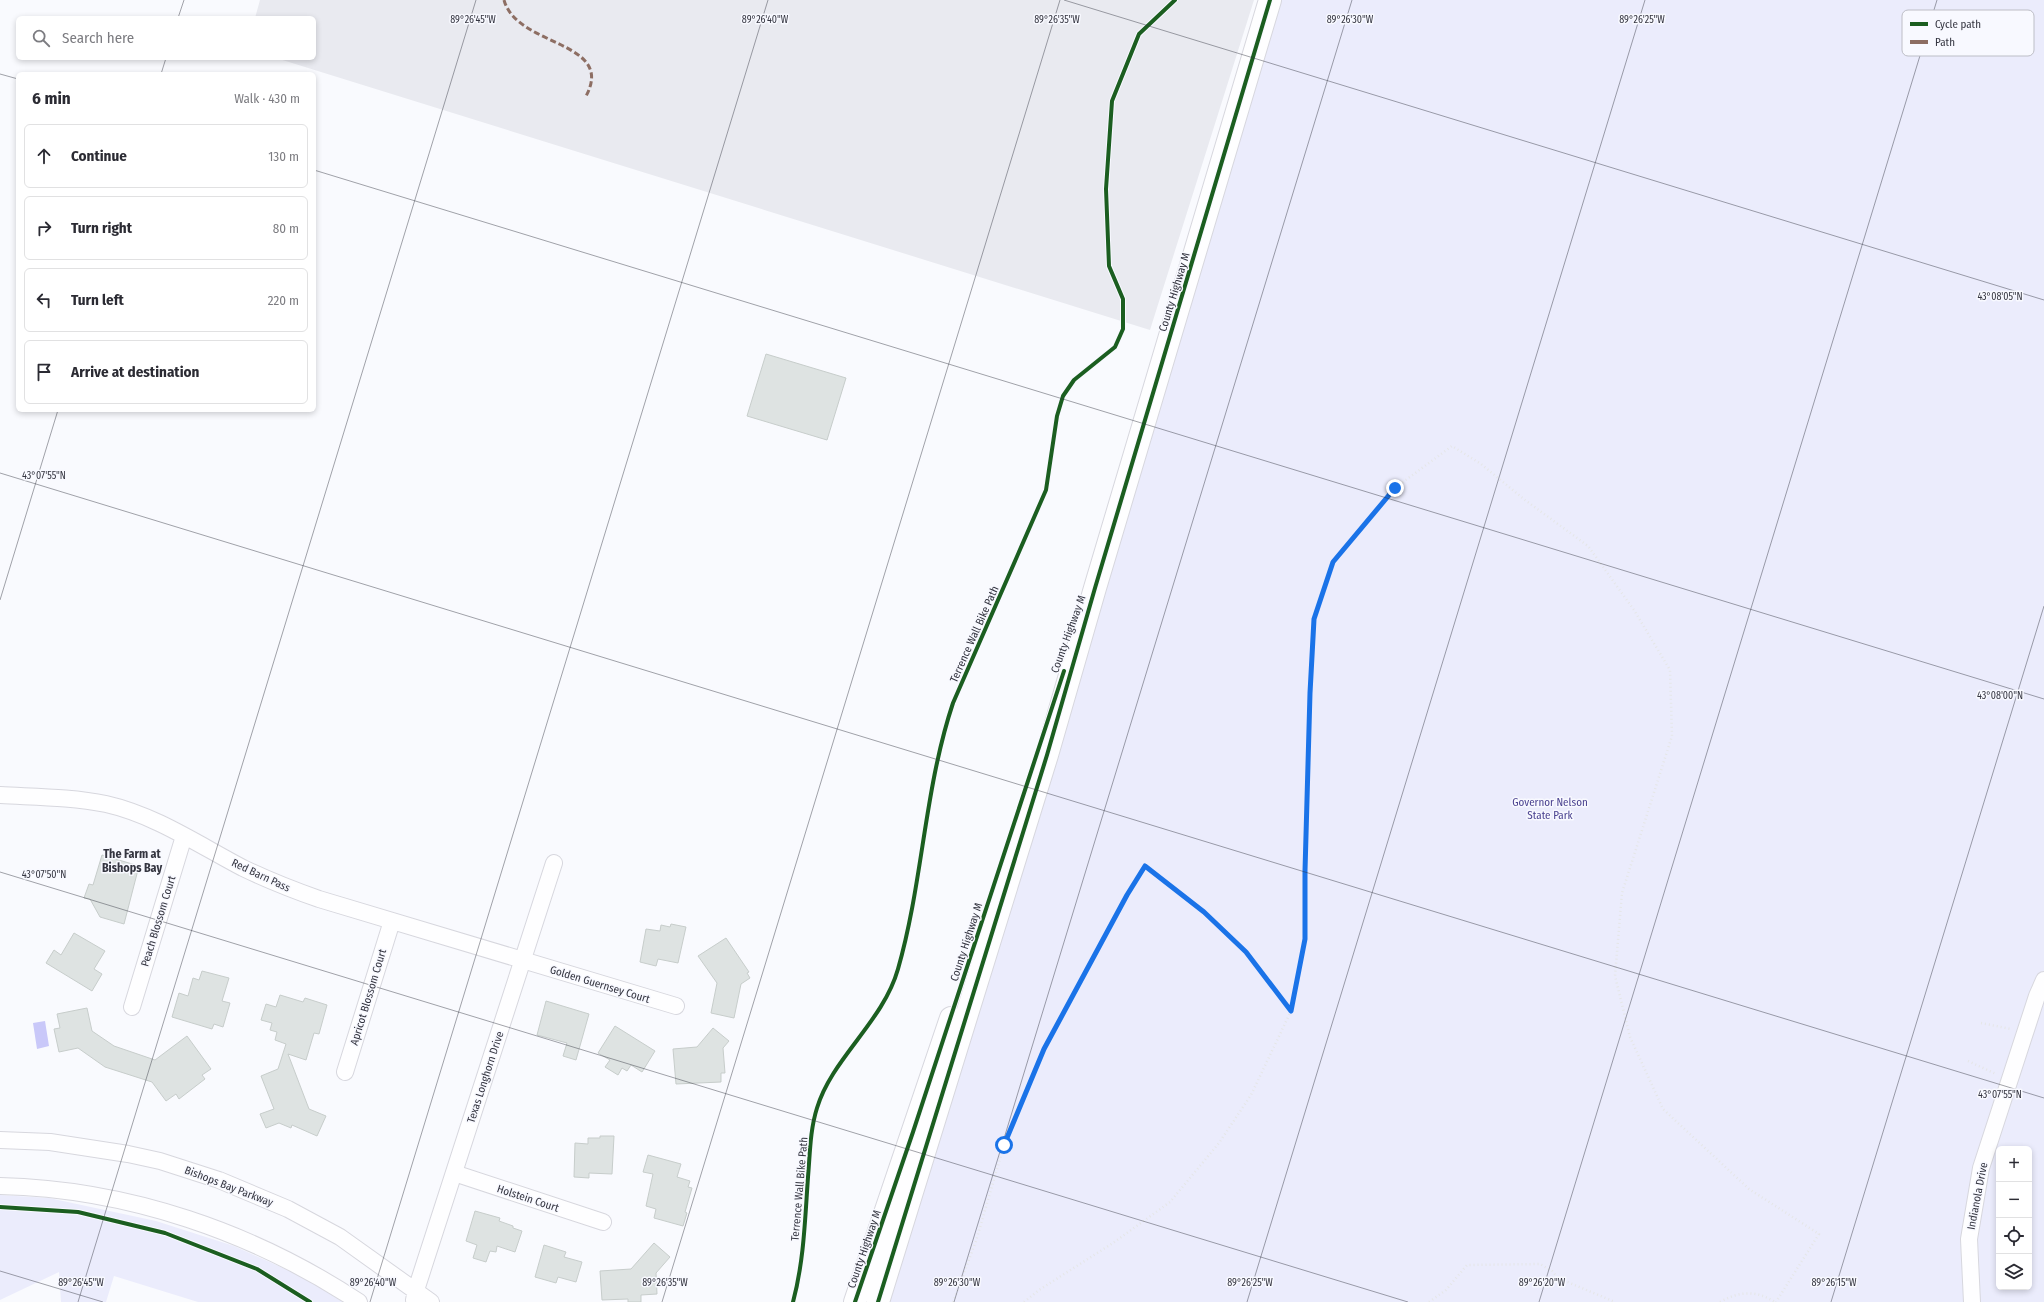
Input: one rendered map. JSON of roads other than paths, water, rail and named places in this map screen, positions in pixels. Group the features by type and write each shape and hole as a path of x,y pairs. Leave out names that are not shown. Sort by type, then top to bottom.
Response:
{"main road":[{"name":"County Highway M","path":"878,1302 999,914 1094,588 1270,0"},
{"name":"County Highway M","path":"856,1302 1056,695 1094,588"},
{"path":"842,1302 896,1183"}],"street":[{"name":"Red Barn Pass","path":"0,795 106,804 134,813 184,836 277,884 523,961"},
{"name":"Peach Blossom Court","path":"132,1007 184,836"},
{"name":"Texas Longhorn Drive","path":"415,1296 554,863"},
{"name":"Apricot Blossom Court","path":"345,1072 392,921"},
{"name":"Golden Guernsey Court","path":"523,961 676,1006"},
{"name":"Indianola Drive","path":"1972,1302 1968,1239 1981,1168 2025,1032 2044,980"},
{"name":"Bishops Bay Parkway","path":"0,1140 50,1142 98,1148 160,1161 250,1192 310,1220 340,1237 415,1296 431,1302"},
{"name":"Holstein Court","path":"454,1173 603,1222"},
{"path":"0,1186 49,1189 92,1195 166,1211 226,1233 269,1252 325,1280 359,1302"}],"water":[{"path":"45,1021 49,1046 37,1049 33,1023"}],"district":[{"name":"The Farm at Bishops Bay","path":"132,861"}],"park label":[{"name":"Governor Nelson State Park","path":"1550,808"}]}
